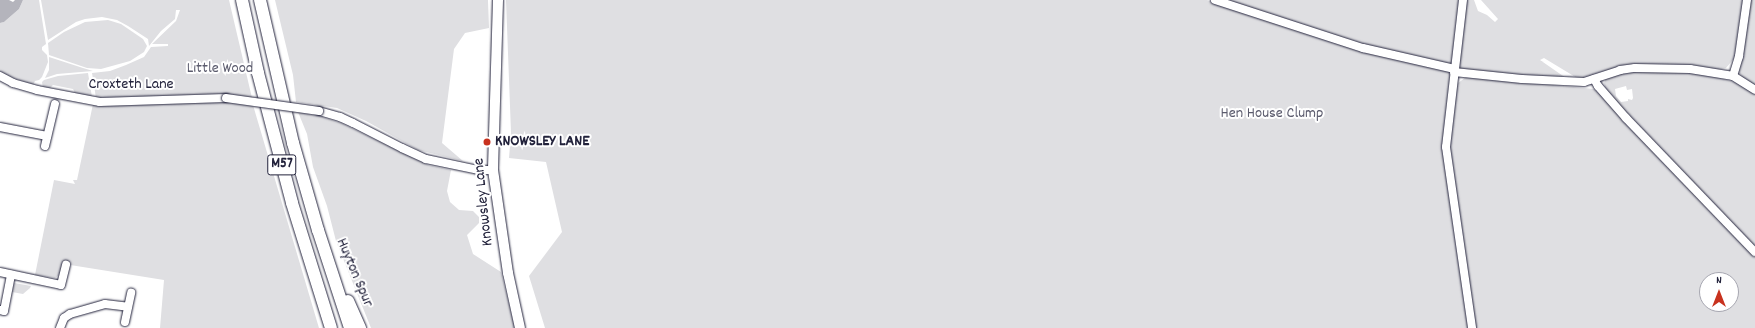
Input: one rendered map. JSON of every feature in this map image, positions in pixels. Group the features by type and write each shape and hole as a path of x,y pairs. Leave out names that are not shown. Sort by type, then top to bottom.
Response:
{"highway":[{"name":"M57","path":"242,0 258,73 292,202 331,328"},
{"name":"M57","path":"260,0 293,143 318,230 350,328"},
{"name":"Huyton Spur","path":"318,230 360,328"}],"main road":[{"name":"Knowsley Lane","path":"498,0 493,170 508,273 520,328"}],"street":[{"path":"1215,0 1363,48 1454,71 1565,82 1584,82 1594,80 1620,70 1635,68 1690,68 1733,76 1755,90"},
{"path":"1462,0 1446,147 1472,328"},
{"path":"1733,76 1739,56 1747,0"},
{"name":"Croxteth Lane","path":"0,76 13,83 37,90 93,101 226,98 319,111 340,117 412,154 426,159 478,170 493,170"},
{"path":"1594,80 1626,118 1755,252"},
{"path":"45,146 55,104"},
{"path":"0,127 47,136"},
{"path":"0,272 61,285 66,265"},
{"path":"0,310 4,311 11,275"},
{"path":"125,322 131,293"},
{"path":"60,325 70,314 105,304 128,307"}],"green space":[{"path":"23,0 39,0 46,44 42,47 42,50 47,55 48,62 42,77 35,81 33,85 0,73 0,23 4,22 19,9"},
{"name":"Little Wood","path":"41,0 229,0 252,98 96,98 92,73 110,71 126,65 144,57 151,47 168,46 168,44 152,44 176,21 180,10 176,10 175,19 161,31 149,46 148,39 128,26 117,20 102,17 85,19 76,22 48,40"},
{"path":"275,0 488,0 489,28 465,33 454,49 442,143 463,161 418,150 366,121 337,108 296,102 293,75"},
{"name":"Hen House Clump","path":"506,0 1207,0 1354,47 1446,70 1450,74 1447,102 1455,100 1457,84 1466,77 1465,72 1458,71 1458,56 1454,55 1452,63 1448,65 1404,56 1338,38 1221,0 1460,0 1458,15 1463,16 1464,0 1474,0 1478,11 1487,15 1495,22 1498,19 1481,0 1755,0 1755,87 1745,81 1738,71 1744,27 1742,19 1736,56 1726,68 1713,71 1713,76 1741,84 1755,93 1755,328 1475,328 1450,161 1448,135 1444,132 1445,159 1470,328 545,328 529,276 562,232 546,162 509,158 511,133","holes":["1544,58 1577,78 1585,79 1603,73 1607,76 1604,83 1606,90 1630,119 1627,122 1602,95 1594,89 1492,79 1488,73 1510,76 1512,79 1517,80 1524,77 1566,78 1540,60","1647,66 1649,70 1620,71 1620,67","1626,86 1627,90 1632,89 1633,98 1632,100 1628,99 1628,101 1621,102 1616,96 1615,89"]},
{"path":"108,20 121,24 143,39 147,46 144,52 130,61 101,69 87,68 49,55 48,43 64,32 85,22"},
{"path":"49,57 93,71 57,74 45,78 49,70"},
{"path":"88,73 92,97 76,95 73,89 53,85 49,89 43,88 42,82 44,80 58,76"},
{"path":"225,102 253,105 319,328 160,328 164,280 64,264 61,274 55,278 35,275 54,180 75,184 73,180 77,180 93,104"},
{"path":"298,112 341,123 428,165 451,170 447,191 450,202 459,210 473,211 479,217 479,223 467,235 473,254 501,272 515,328 371,328 336,241 327,206 313,167 307,134"},
{"path":"14,283 31,286 23,294 12,292"}],"shaded area":[{"path":"0,0 9,0 13,2 15,0 23,0 19,9 4,22 0,23"}],"place":[{"name":"KNOWSLEY LANE","path":"487,142"}]}
